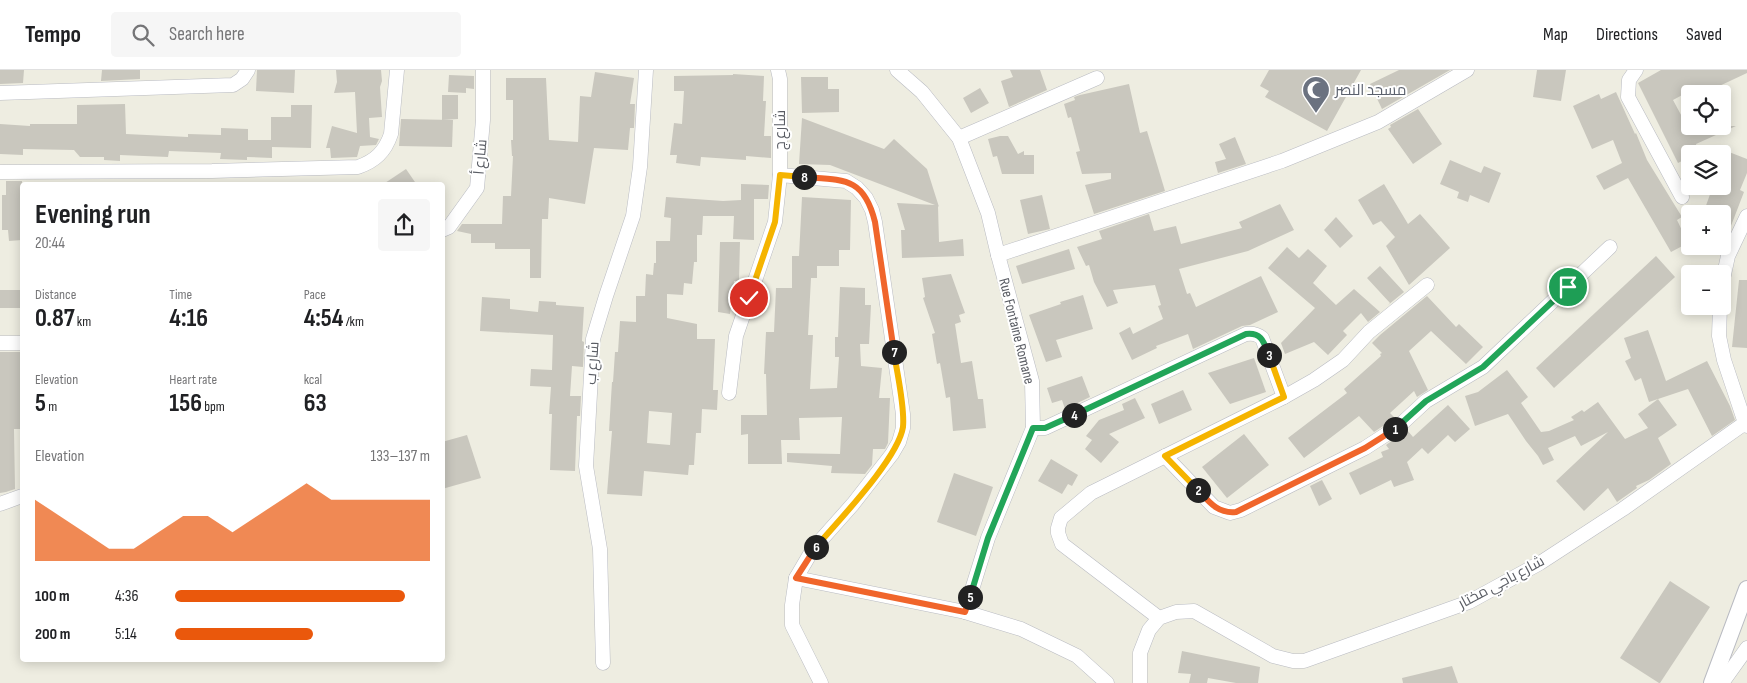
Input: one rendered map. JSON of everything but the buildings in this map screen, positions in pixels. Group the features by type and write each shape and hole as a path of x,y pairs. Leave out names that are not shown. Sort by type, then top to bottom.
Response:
{"street":[{"path":"0,93 233,85 242,79 248,70"},
{"path":"0,172 212,170 358,166 375,158 388,144 391,134 397,70"},
{"name":"شارع أ","path":"445,229 449,227 477,188 483,120 484,70"},
{"name":"شارع ب","path":"603,663 600,549 586,466 593,339 634,216 640,167 646,70"},
{"name":"شارع ج","path":"729,393 736,336 775,222 780,175 780,79 778,70"},
{"name":"Rue Fontaine Romane","path":"897,70 922,92 959,138 988,213 1032,381 1033,428 988,538 965,612"},
{"path":"998,255 1282,161 1378,122 1467,70"},
{"path":"1636,70 1629,80 1628,97 1682,197"},
{"path":"959,138 1097,78"},
{"path":"780,175 846,181 857,188 866,198 875,222 903,414 899,442 892,454 853,504 813,550 796,578 792,605 792,625 822,683"},
{"path":"1726,265 1728,256 1747,216"},
{"path":"1165,456 1214,507 1230,513 1241,510 1372,444 1399,426 1426,401 1483,367 1610,247"},
{"path":"1140,683 1140,653 1148,630 1159,618 1062,544 1059,539 1058,528 1062,518 1091,493 1284,397 1314,380 1343,360 1369,332 1427,284"},
{"name":"شارع باجي مختار","path":"1159,618 1176,612 1194,611 1273,656 1293,661 1304,660 1469,602 1548,558 1746,425 1724,360 1719,336 1720,315"},
{"path":"1033,428 1045,428 1246,334 1255,334 1262,338 1284,397"},
{"path":"0,343 20,343"},
{"path":"0,504 20,497"},
{"path":"796,578 965,612 1021,629 1077,656 1107,683"},
{"path":"1712,683 1747,589"},
{"path":"1722,683 1747,648"}],"place":[{"name":"مسجد النصر","path":"1316,114"}],"route":[{"path":"749,298 775,222 780,175 846,181 857,188 866,198 875,222 903,414 902,428 899,442 892,454 853,504 813,550 796,578 965,612 988,538 1033,428 1045,428 1246,334 1255,334 1262,338 1284,397 1165,456 1214,507 1224,512 1236,512 1384,437 1426,401 1483,367 1568,287"}]}
